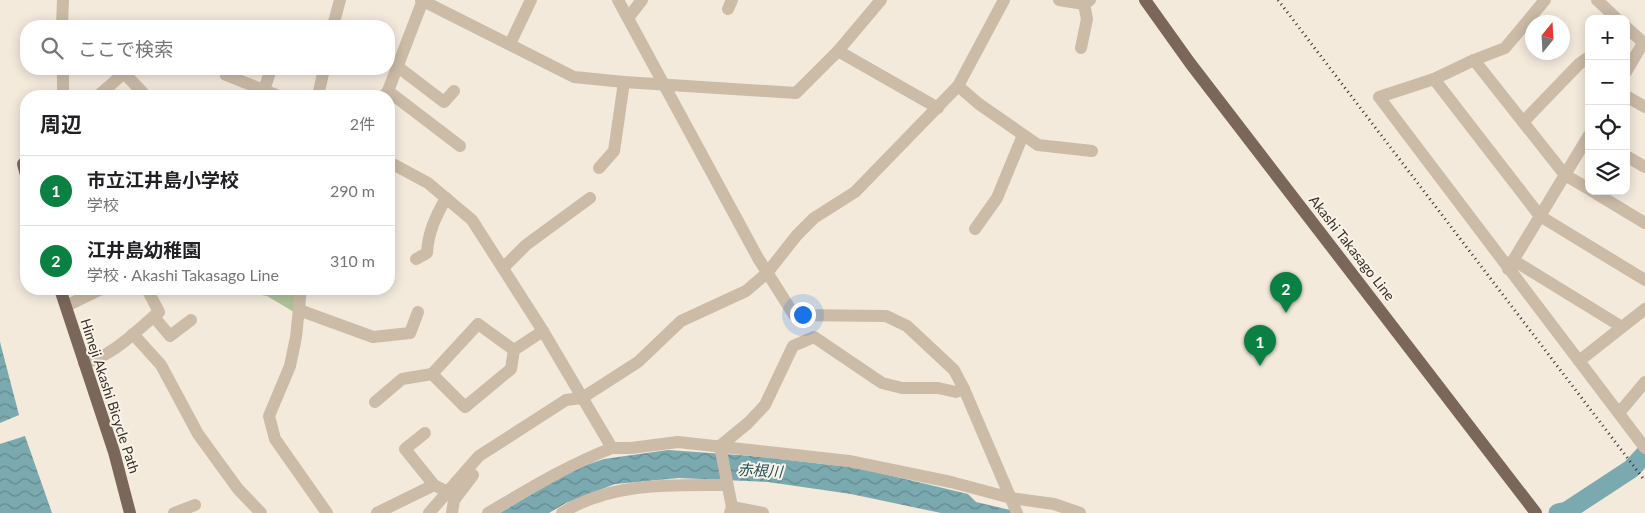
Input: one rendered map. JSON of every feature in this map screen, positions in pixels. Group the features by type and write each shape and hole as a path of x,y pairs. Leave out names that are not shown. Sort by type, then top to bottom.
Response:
{"main road":[{"name":"Akashi Takasago Line","path":"1145,0 1190,63 1536,513"},
{"name":"Himeji Akashi Bicycle Path","path":"62,295 114,452 130,513"}],"street":[{"path":"62,20 63,0"},
{"path":"335,20 340,0"},
{"path":"395,74 422,0 574,77 796,93 838,51 881,0"},
{"path":"510,44 531,0"},
{"path":"618,0 758,258 794,315 886,316 907,326 954,370 1017,513"},
{"path":"628,18 642,0"},
{"path":"429,513 479,456 566,400 582,398 638,362 681,321 746,291 767,273 797,235 814,218 855,192 958,86 1004,0"},
{"path":"1059,0 1087,2 1087,19 1081,48"},
{"path":"1545,0 1505,48 1434,79 1379,97 1510,264 1579,361 1645,448"},
{"path":"1597,0 1613,15"},
{"path":"1630,31 1644,44 1630,66"},
{"path":"838,51 938,108"},
{"path":"1474,60 1565,175 1585,187"},
{"path":"1522,122 1585,60"},
{"path":"398,67 444,102 454,91"},
{"path":"63,75 64,90"},
{"path":"105,90 122,75"},
{"path":"126,75 140,90"},
{"path":"226,75 264,90 269,75"},
{"path":"319,90 323,75"},
{"path":"388,90 394,75"},
{"path":"1434,79 1540,216 1645,280"},
{"path":"599,168 614,151 624,82"},
{"path":"958,86 1038,145 1092,151"},
{"path":"1630,98 1645,107"},
{"path":"395,100 460,146"},
{"path":"975,229 996,198 1023,134"},
{"path":"1510,264 1585,142"},
{"path":"1630,158 1645,167"},
{"path":"395,165 428,183 472,220 504,267 612,448"},
{"path":"1599,195 1645,223"},
{"path":"416,259 427,253 428,238 446,198"},
{"path":"504,267 526,244 590,198"},
{"path":"1510,264 1622,327"},
{"path":"66,306 89,295"},
{"path":"84,363 94,361 119,346 159,312 150,295"},
{"path":"301,295 290,366 269,416 275,439 320,510"},
{"path":"1579,361 1645,309"},
{"path":"299,310 373,337 410,333 418,312"},
{"path":"154,317 170,336 191,320"},
{"path":"375,402 402,379 432,374 478,324 514,350"},
{"path":"432,374 465,407 511,369 514,350 543,331"},
{"path":"133,334 161,365 198,434 238,489 261,513"},
{"path":"720,446 748,423 765,405 793,346 814,337 882,383 902,388 938,388 956,392 964,389"},
{"path":"1618,413 1645,382"},
{"path":"425,433 406,449 434,485 448,492"},
{"path":"488,513 567,468 612,448 631,448 678,442 850,461 951,482 1011,498 1054,504 1080,513"},
{"path":"720,446 731,510 763,513"},
{"path":"452,513 454,500 476,471 479,456"},
{"path":"377,513 434,485"},
{"path":"562,513 578,503 621,490 666,485 727,485"},
{"path":"174,513 195,505"}],"green space":[{"path":"261,295 297,295 294,312 267,296"}],"water":[{"path":"0,342 19,415 0,423"},
{"path":"25,436 52,513 0,513 0,444"},
{"path":"668,450 752,456 859,468 968,494 976,502 1023,513 941,513 851,494 768,482 679,478 615,484 566,503 549,513 500,513 571,470 604,459"}],"waterway":[{"name":"赤根川","path":"1558,513 1567,511 1631,469 1645,454"}],"railway":[{"path":"1278,0 1645,481"}],"place":[{"name":"江井島幼稚園","path":"1286,313"},
{"name":"市立江井島小学校","path":"1260,366"}]}
